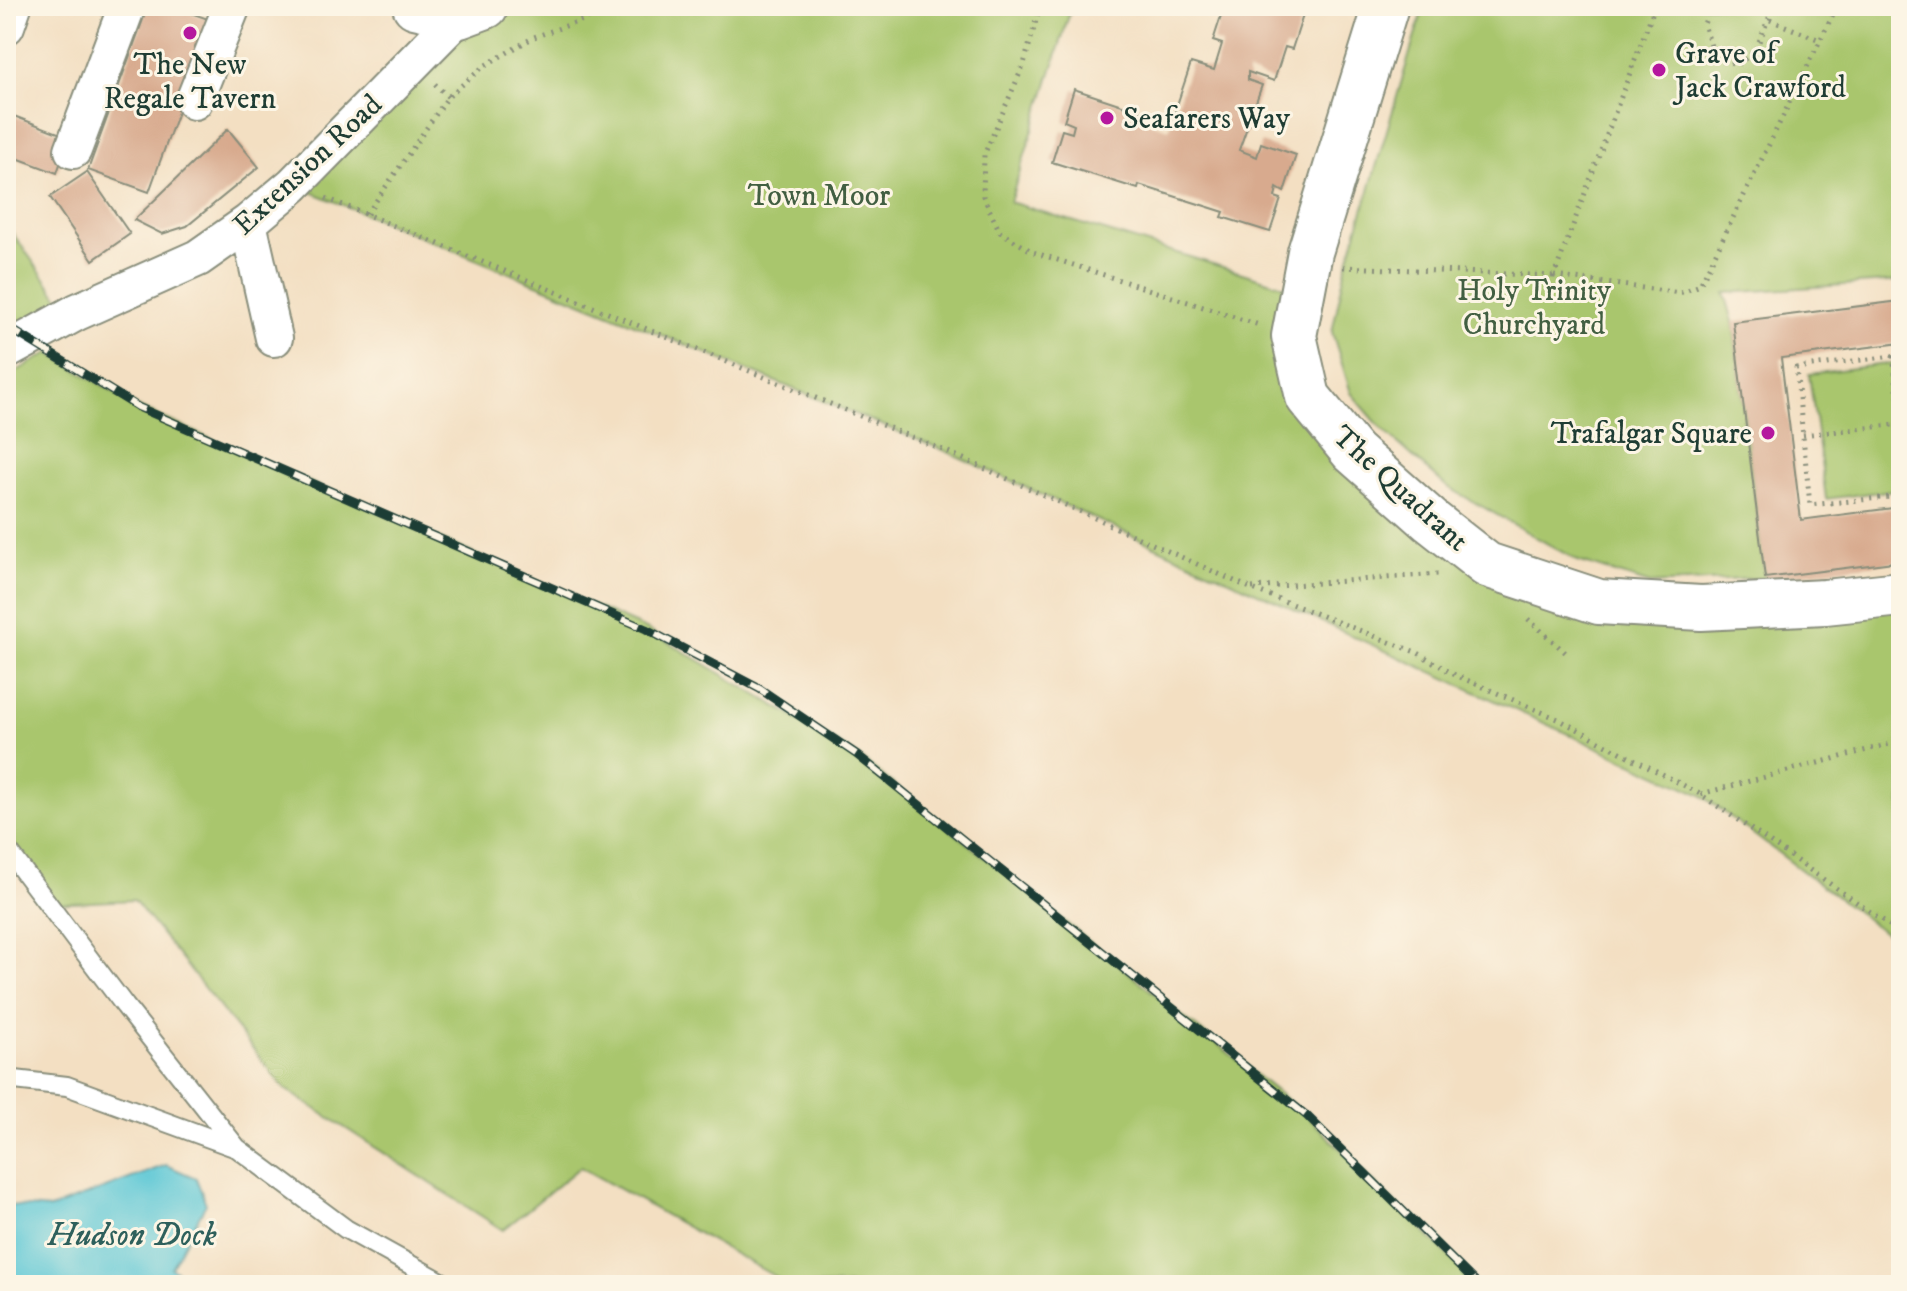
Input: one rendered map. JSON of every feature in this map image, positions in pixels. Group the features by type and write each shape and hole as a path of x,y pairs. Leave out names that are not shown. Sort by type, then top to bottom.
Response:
{"street":[{"path":"6,26 13,6"},
{"path":"73,150 127,6"},
{"path":"194,101 232,6"},
{"path":"415,6 473,11"},
{"name":"The Quadrant","path":"1386,6 1307,266 1294,336 1308,397 1353,452 1431,521 1487,565 1599,602 1701,608 1825,602 1901,594"},
{"name":"Extension Road","path":"6,351 77,312 198,258 248,223 293,185 473,11"},
{"path":"248,223 274,338"}],"lane":[{"path":"6,848 237,1148 346,1229 447,1285"},
{"path":"6,1079 67,1086 237,1148"}],"path":[{"path":"367,214 448,97 484,66 534,37 623,6"},
{"path":"1040,6 1024,64 984,155 983,196 1000,232 1033,252 1294,336"},
{"path":"1554,276 1655,6"},
{"path":"1711,6 1704,24 1715,59 1737,65 1755,51 1774,6"},
{"path":"1307,266 1554,276 1680,293 1700,285 1837,6"},
{"path":"1770,20 1820,40"},
{"path":"293,185 948,452 1250,588 1418,653 1455,675 1558,719 1700,794 1901,933"},
{"path":"1901,355 1796,368 1810,505 1901,496"},
{"path":"1803,435 1901,422 1893,356"},
{"path":"1250,588 1432,576 1487,565"},
{"path":"1700,794 1901,741"}],"green space":[{"name":"Town Moor","path":"491,6 1072,6 1010,202 1301,291 1308,397 1431,521 1599,602 1901,584 1901,945 1700,794 948,452 294,185"},
{"name":"Holy Trinity Churchyard","path":"1424,6 1901,6 1901,128 1893,149 1901,153 1901,281 1725,293 1733,322 1765,578 1650,584 1578,561 1446,486 1382,429 1351,393 1332,332 1345,271"},
{"path":"6,224 59,298 77,312 6,351"},
{"path":"49,353 138,407 646,629 856,754 1307,1116 1478,1285 790,1285 580,1167 503,1230 285,1089 134,900 49,904 6,848 6,377"},
{"path":"1901,362 1901,489 1826,499 1809,374"}],"water":[{"name":"Hudson Dock","path":"166,1165 196,1178 206,1204 171,1268 200,1285 6,1285 6,1205 50,1209"}],"building":[{"path":"148,6 171,6 211,20 149,192 88,170"},
{"name":"Seafarers Way","path":"1212,6 1306,6 1292,49 1285,47 1274,81 1248,72 1248,80 1262,85 1239,150 1257,157 1261,143 1296,155 1284,192 1277,188 1275,197 1281,199 1270,232 1222,217 1224,212 1052,162 1062,130 1072,133 1074,125 1064,121 1074,89 1149,114 1147,122 1169,129 1191,63 1214,70 1222,44 1213,41 1223,10"},
{"path":"6,113 69,137 57,173 6,154"},
{"path":"228,129 259,167 187,226 162,234 134,220"},
{"path":"87,172 130,234 93,260 50,197"},
{"name":"Trafalgar Square","path":"1901,301 1901,343 1781,358 1801,520 1901,507 1901,561 1765,578 1733,322"}],"railway":[{"path":"6,326 138,407 646,629 760,689 856,754 1307,1116 1478,1285"}],"place":[{"name":"The New Regale Tavern","path":"190,33"},
{"name":"Grave of Jack Crawford","path":"1659,70"},
{"name":"Seafarers Way","path":"1107,118"},
{"name":"Trafalgar Square","path":"1768,433"}]}
